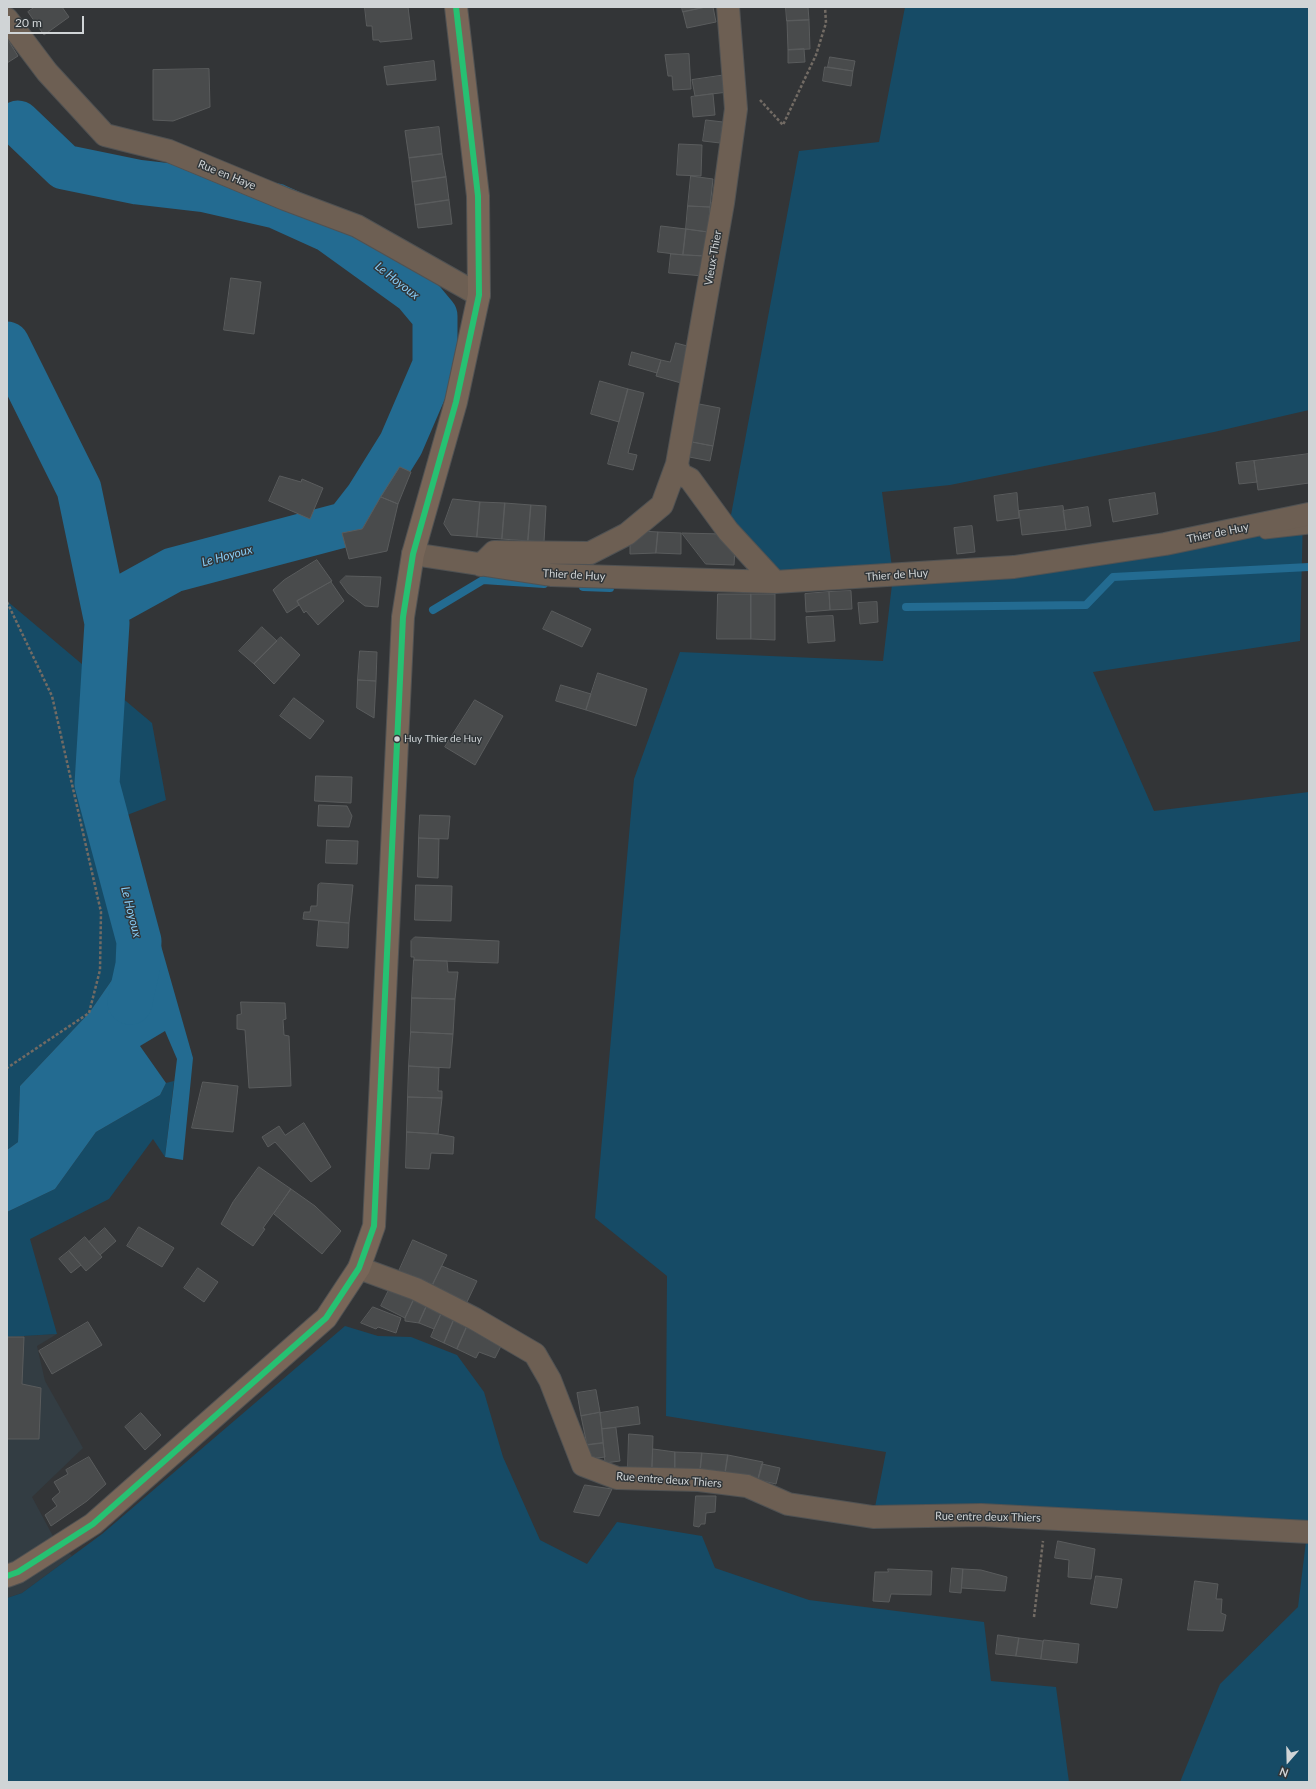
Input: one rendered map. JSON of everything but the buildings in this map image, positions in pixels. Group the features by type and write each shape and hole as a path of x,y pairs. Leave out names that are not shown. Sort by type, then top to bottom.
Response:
{"main road":[{"path":"7,1576 18,1572 93,1524 326,1318 359,1268 374,1226 403,616 413,554 456,402 479,295 478,196 456,7"}],"street":[{"name":"Vieux-Thier","path":"662,505 677,464 723,202 736,109 728,7"},
{"name":"Rue en Haye","path":"7,19 47,72 105,135 169,151 285,199 357,226 479,295"},
{"path":"677,464 680,474 690,479 728,532 775,582"},
{"name":"Thier de Huy","path":"481,565 494,552 590,553 627,534 662,505"},
{"name":"Thier de Huy","path":"413,554 552,575 775,582 1014,567 1165,544 1309,514"},
{"name":"Rue entre deux Thiers","path":"359,1268 416,1289 475,1319 534,1354 550,1380 583,1464 617,1478 699,1480 747,1486 788,1504 873,1517 981,1515 1309,1532"}],"lane":[{"path":"1225,531 1254,534 1309,528"}],"path":[{"path":"758,97 762,104 783,125 816,55 826,23 825,7"},
{"path":"7,602 52,696 101,912 100,970 90,1013 7,1068"},
{"path":"1034,1617 1046,1519"}],"shaded area":[{"path":"905,7 1309,7 1309,410 1214,432 950,485 882,492 893,575 1303,515 1300,641 1093,672 1154,811 1309,792 1309,1782 1180,1782 1220,1684 1298,1607 1307,1533 873,1517 886,1452 666,1416 667,1276 595,1218 634,779 680,652 883,661 893,576 775,582 728,531 799,151 879,142"},
{"path":"7,601 152,723 166,800 122,817 139,941 89,1013 20,1086 18,1142 7,1150"},
{"path":"158,935 193,1058 183,1160 165,1157 177,1059 165,1031 140,1046 166,1083 160,1095 96,1132 55,1189 7,1212 7,1150 18,1142 20,1086 89,1013 139,941"},
{"path":"174,1081 165,1157 153,1139 109,1199 30,1239 57,1334 7,1337 7,1212 55,1189 96,1132 160,1095 166,1083"},
{"path":"345,1326 378,1336 411,1337 457,1355 484,1392 503,1457 540,1540 587,1564 617,1522 702,1536 715,1568 809,1600 984,1622 991,1681 1056,1687 1069,1782 7,1782 7,1598 22,1593 102,1534"},
{"path":"57,1334 37,1346 45,1381 83,1448 32,1497 54,1538 72,1556 22,1593 7,1598 7,1337"}],"waterway":[{"name":"Le Hoyoux","path":"18,123 64,167 137,182 206,190 276,206 329,230 415,292 435,316 435,365 401,444 368,497 347,524 173,570 104,608"},
{"name":"Le Hoyoux","path":"7,344 79,489 107,623 97,784 139,941 138,965 130,1002"},
{"path":"906,607 1086,605 1113,577 1309,567"},
{"path":"433,610 483,580 544,584"},
{"path":"583,587 610,588"}],"transit line":[{"path":"7,1576 18,1572 93,1524 326,1318 359,1268 374,1226 403,617 413,554 456,402 479,295 478,196 456,7"}],"place":[{"name":"Huy Thier de Huy","path":"397,739"}]}
